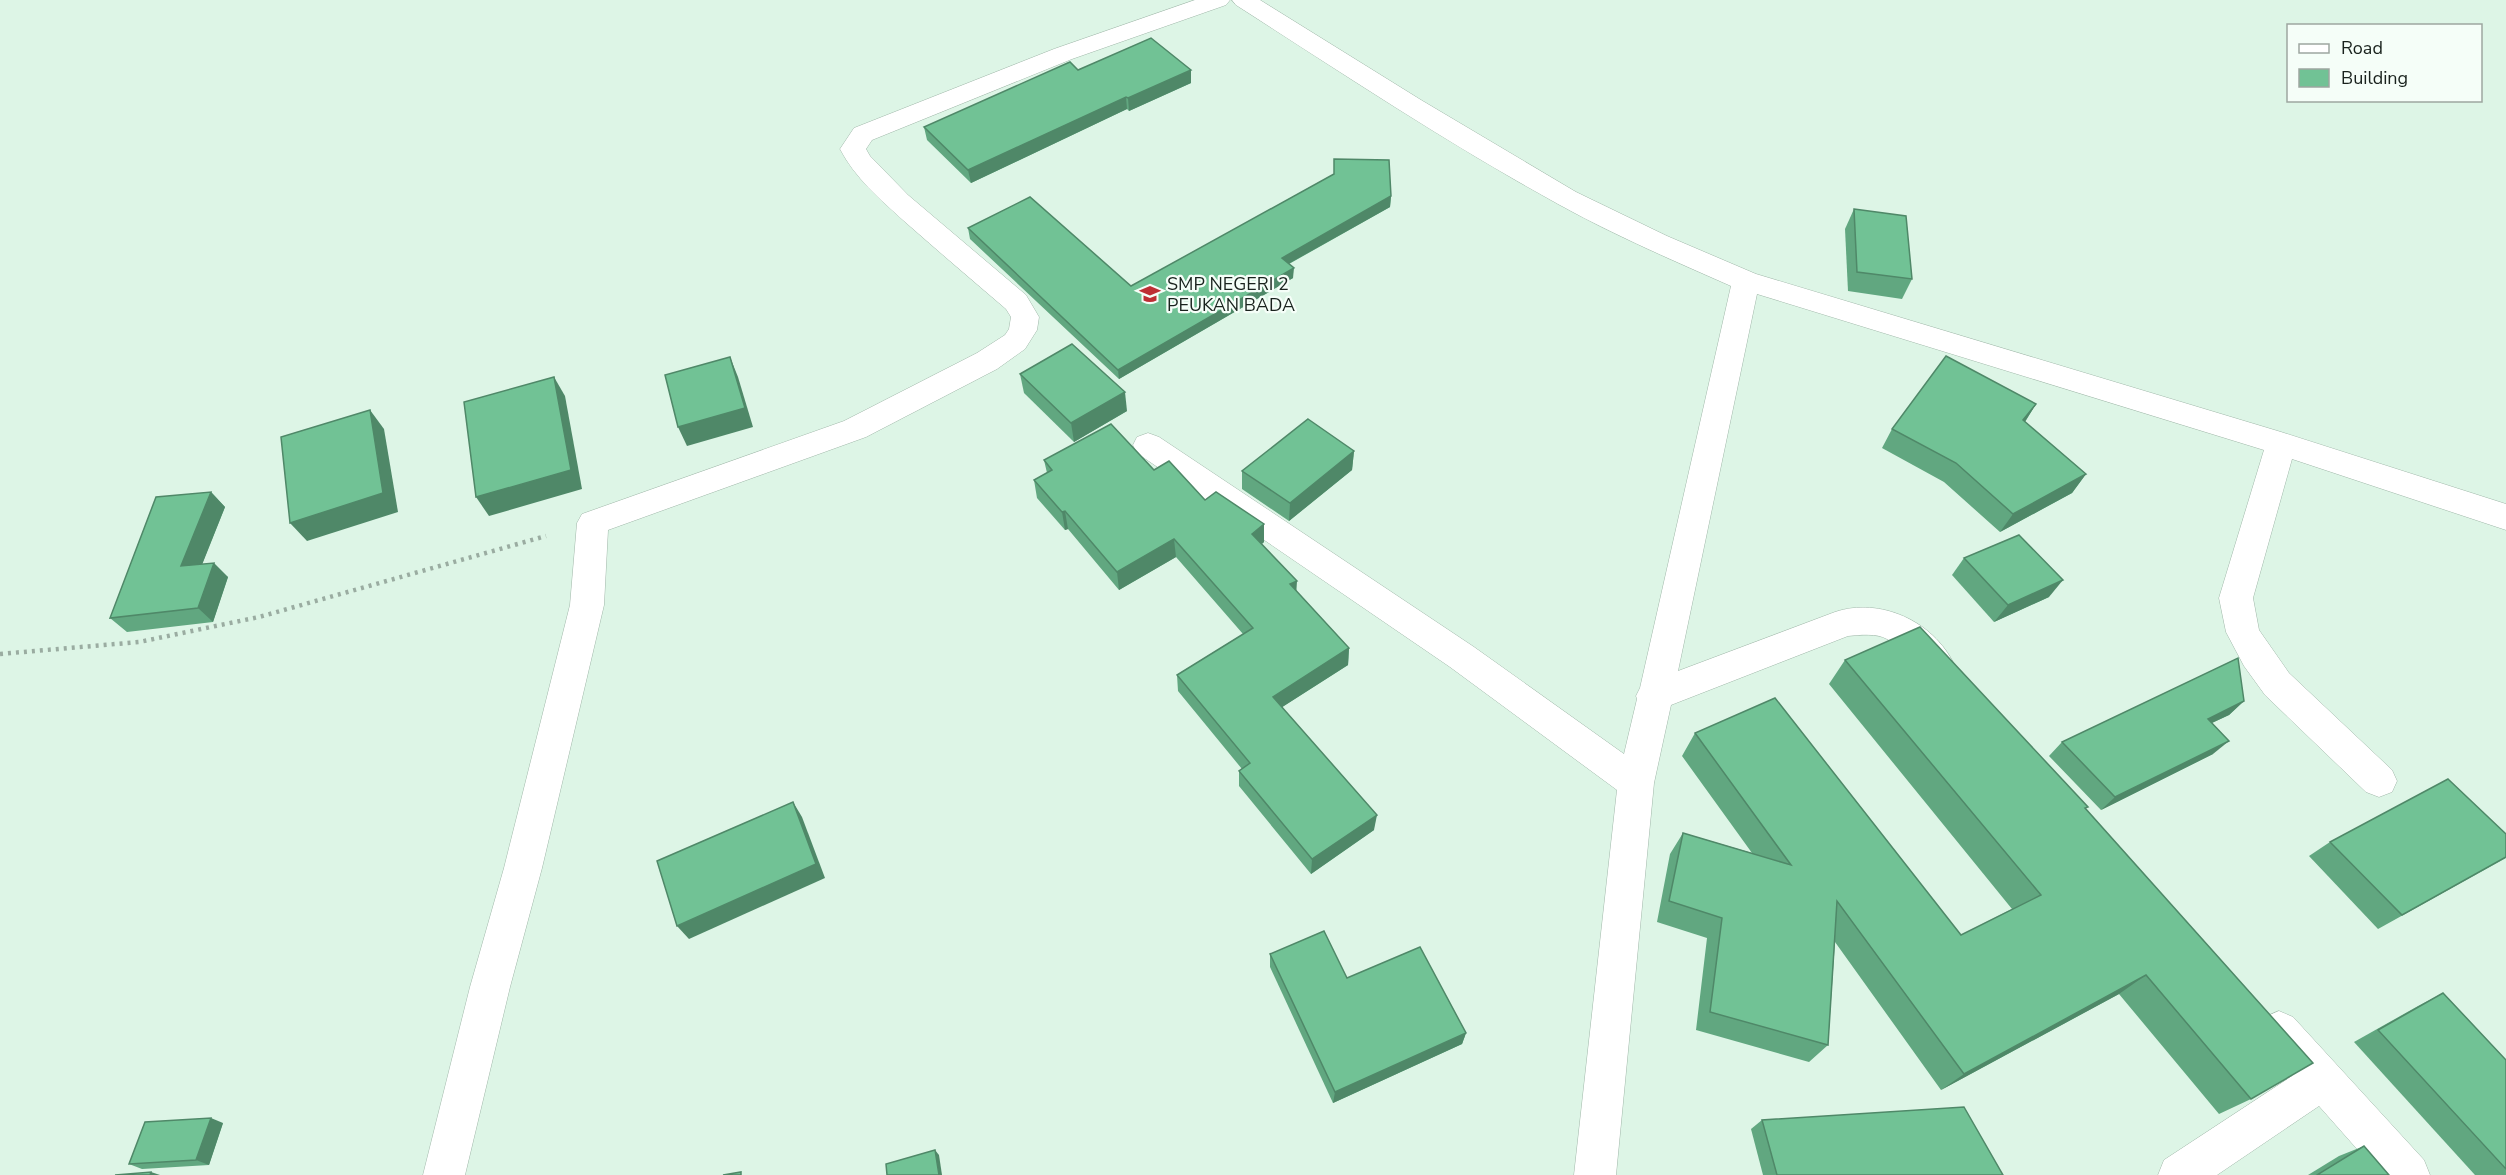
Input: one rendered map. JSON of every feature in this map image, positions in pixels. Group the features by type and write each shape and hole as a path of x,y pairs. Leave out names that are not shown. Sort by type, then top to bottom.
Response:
{"street":[{"path":"444,1175 490,987 523,868 587,605 593,523 855,429 987,361 1015,342 1023,330 1025,317 1016,302 860,163 853,151 854,146 863,134 1063,54 1218,0"},
{"path":"1244,0 1412,106 1567,198 1657,243 1746,281 2281,444 2506,517"},
{"path":"1595,1175 1636,783 1653,696 1746,281"},
{"path":"2281,444 2236,598 2243,632 2256,656 2277,684 2379,781"},
{"path":"1148,445 1462,657 1636,783"},
{"path":"1653,696 1847,622 1869,619 1891,623 1913,638 1961,690"},
{"path":"2259,1010 2409,1175"},
{"path":"2179,1175 2324,1079"}],"path":[{"path":"0,654 139,642 259,617 593,523"}],"building":[{"path":"1151,38 1191,70 1126,97 968,170 924,127 1070,62 1078,70"},
{"path":"1334,159 1389,160 1391,196 1282,258 1294,268 1118,370 968,228 1030,197 1131,286 1334,174"},
{"path":"1854,209 1906,216 1912,279 1857,272"},
{"path":"1072,344 1125,392 1071,423 1020,374"},
{"path":"1946,356 2036,404 2023,420 2086,474 2013,514 1956,463 1892,429"},
{"path":"730,357 745,408 678,427 665,375"},
{"path":"554,377 571,470 476,497 464,402"},
{"path":"370,410 383,493 290,523 281,437"},
{"path":"1308,419 1354,451 1290,503 1242,471"},
{"path":"1111,424 1154,470 1169,461 1205,500 1216,492 1264,524 1252,534 1297,581 1290,584 1349,648 1273,697 1377,815 1312,859 1239,771 1250,763 1177,675 1253,628 1174,539 1117,572 1065,511 1062,512 1034,480 1052,470 1044,460"},
{"path":"211,492 181,566 214,563 198,608 110,618 156,497"},
{"path":"2019,535 2063,580 2008,605 1964,558"},
{"path":"1920,627 2088,807 2085,808 2313,1063 2251,1099 2146,975 1964,1074 1837,901 1828,1045 1710,1012 1722,918 1669,901 1683,833 1791,865 1695,733 1775,698 1961,935 2041,895 1845,660"},
{"path":"2238,658 2244,701 2208,719 2229,741 2115,797 2062,742"},
{"path":"2448,779 2506,834 2506,857 2402,915 2330,842"},
{"path":"793,802 816,864 677,926 657,861"},
{"path":"1324,931 1347,978 1420,947 1466,1033 1335,1092 1270,954"},
{"path":"2443,993 2506,1060 2506,1169 2378,1030"},
{"path":"1964,1107 2003,1175 1777,1175 1762,1120"},
{"path":"211,1118 196,1160 129,1164 145,1122"},
{"path":"2364,1146 2389,1175 2317,1175"},
{"path":"935,1150 939,1175 887,1175 886,1164"},
{"path":"151,1172 150,1175 115,1175"},
{"path":"741,1172 741,1175 723,1175"}],"place":[{"name":"SMP NEGERI 2 PEUKAN BADA","path":"1150,294"}]}
